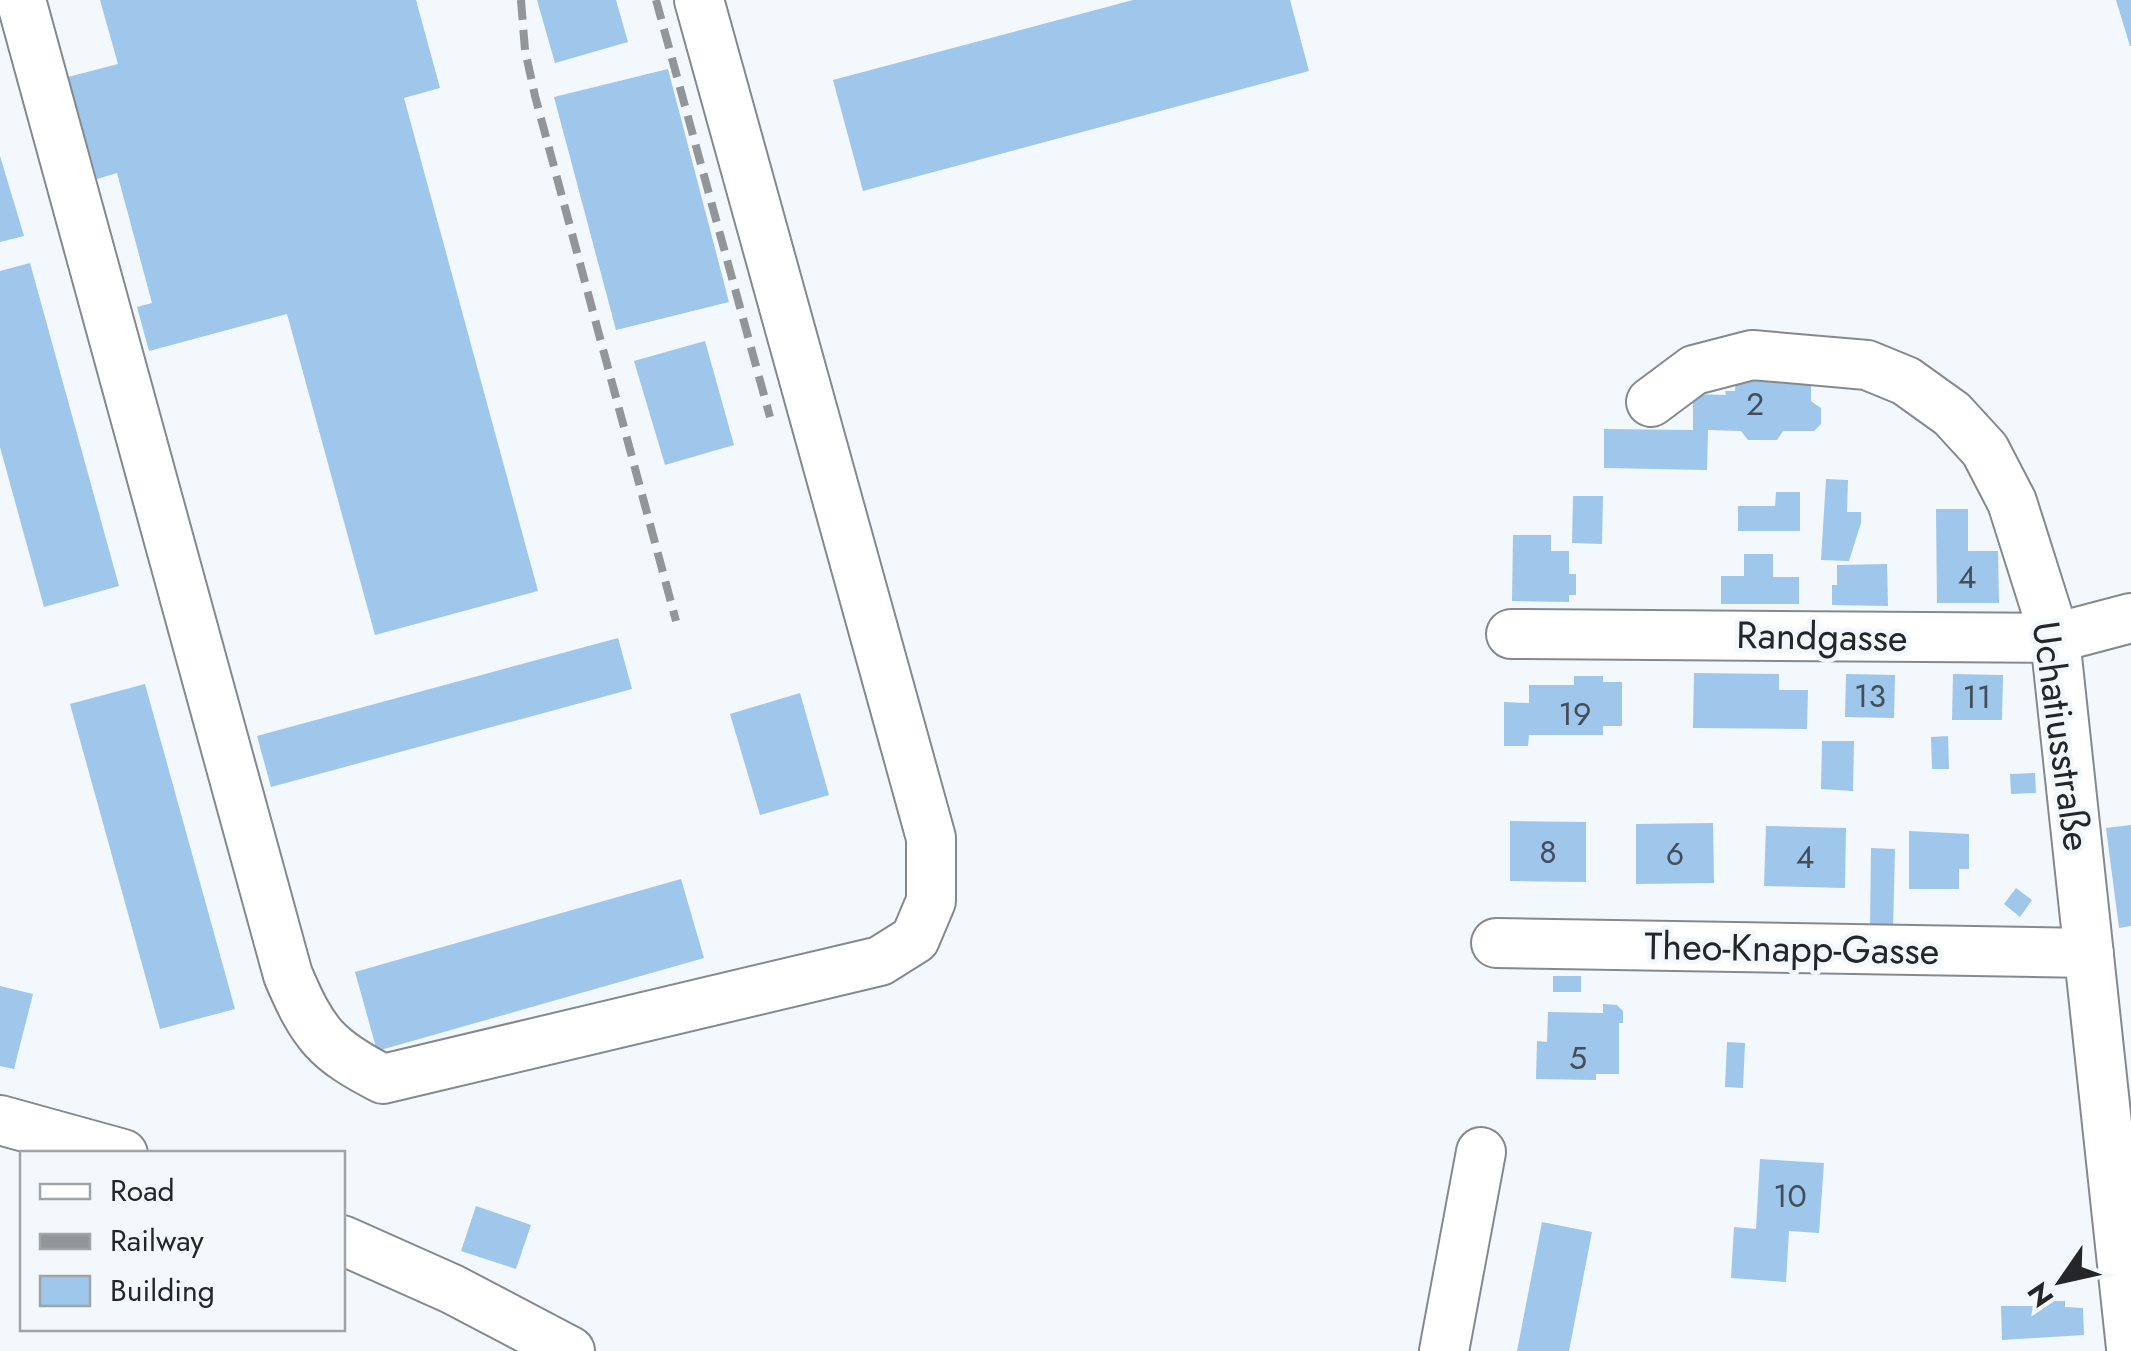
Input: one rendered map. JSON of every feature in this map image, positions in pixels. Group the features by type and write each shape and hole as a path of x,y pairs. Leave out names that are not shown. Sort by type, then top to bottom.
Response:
{"street":[{"path":"21,0 288,975 308,1023 342,1058 383,1079 880,961 914,939 931,900 931,838 700,0"},
{"name":"Uchatiusstraße","path":"1651,402 1694,370 1752,355 1867,365 1906,381 1952,414 1985,450 2012,502 2056,638 2131,1348"},
{"name":"Randgasse","path":"1510,634 2056,638 2131,618"},
{"name":"Theo-Knapp-Gasse","path":"1496,943 2089,953"},
{"path":"0,1120 111,1151"},
{"path":"1444,1351 1481,1152"},
{"path":"345,1241 452,1289 570,1351"}],"building":[{"path":"100,0 416,0 440,88 404,98 538,591 375,635 287,314 149,351 137,307 152,303 117,173 97,179 68,77 118,64"},
{"path":"537,0 616,0 628,42 555,63"},
{"path":"1133,0 1290,0 1309,71 863,191 833,80"},
{"path":"2116,0 2131,0 2131,46 2130,46"},
{"path":"668,69 729,302 616,330 554,97"},
{"path":"0,156 24,236 0,242"},
{"path":"30,263 119,586 44,607 0,447 0,271"},
{"path":"705,341 734,445 665,465 634,361"},
{"path":"1811,369 1811,401 1821,408 1821,424 1814,431 1783,431 1777,440 1748,440 1741,431 1708,430 1707,470 1604,468 1604,429 1693,430 1693,394 1726,395 1725,391 1735,391 1736,374"},
{"path":"1826,479 1848,480 1847,512 1861,512 1849,561 1821,560"},
{"path":"1776,492 1800,492 1800,531 1738,531 1738,506 1775,506"},
{"path":"1573,496 1603,496 1602,544 1572,543"},
{"path":"1936,509 1968,509 1968,551 1998,551 1999,603 1937,603"},
{"path":"1513,535 1551,535 1551,551 1569,551 1569,574 1576,574 1576,595 1569,595 1569,602 1512,601"},
{"path":"1744,554 1773,554 1773,577 1799,577 1799,604 1721,604 1721,576 1744,576"},
{"path":"1887,564 1888,606 1832,605 1837,565"},
{"path":"618,638 632,689 271,787 257,736"},
{"path":"1694,673 1779,674 1779,690 1808,690 1807,729 1693,728"},
{"path":"1846,674 1895,675 1894,718 1845,717"},
{"path":"1953,674 2003,675 2002,720 1952,720"},
{"path":"1574,676 1603,676 1603,682 1622,682 1622,726 1603,726 1603,735 1529,735 1528,746 1504,746 1504,702 1529,703 1529,685 1574,685"},
{"path":"145,684 235,1009 160,1029 70,704"},
{"path":"800,693 829,795 760,815 730,714"},
{"path":"1948,736 1949,769 1932,769 1931,737"},
{"path":"1822,741 1854,741 1853,791 1821,789"},
{"path":"2035,773 2036,793 2011,794 2010,774"},
{"path":"1510,821 1586,822 1586,882 1510,881"},
{"path":"1713,823 1714,883 1636,884 1636,824"},
{"path":"2131,825 2131,926 2119,928 2106,828"},
{"path":"1766,826 1846,828 1845,888 1764,886"},
{"path":"1909,831 1969,834 1969,869 1959,869 1959,889 1909,889"},
{"path":"1871,848 1895,849 1893,930 1870,930"},
{"path":"681,879 704,958 377,1051 355,972"},
{"path":"2016,888 2032,900 2020,917 2004,904"},
{"path":"1553,976 1581,976 1581,992 1553,992"},
{"path":"0,986 33,994 14,1069 0,1066"},
{"path":"1603,1004 1617,1005 1623,1011 1623,1023 1619,1023 1619,1074 1596,1074 1596,1080 1536,1079 1537,1041 1547,1042 1548,1012 1603,1013"},
{"path":"1727,1042 1745,1043 1743,1088 1725,1087"},
{"path":"1760,1159 1824,1163 1819,1233 1789,1231 1786,1282 1731,1278 1734,1227 1756,1229"},
{"path":"476,1206 531,1225 516,1269 461,1251"},
{"path":"1542,1222 1592,1232 1569,1351 1517,1351"},
{"path":"2035,1301 2065,1301 2065,1307 2083,1308 2084,1335 2002,1340 2001,1306 2035,1306"}],"railway":[{"path":"521,0 525,50 535,96 676,621"},
{"path":"656,0 770,417"}]}
